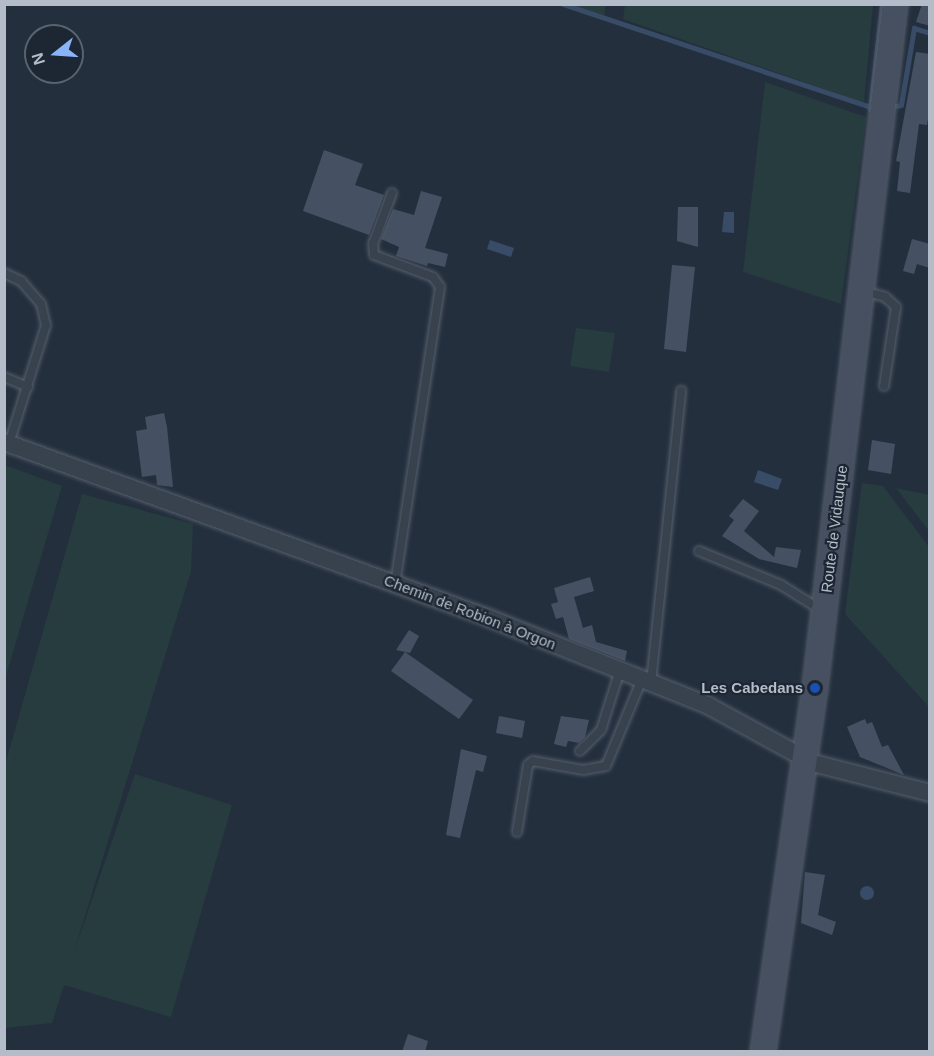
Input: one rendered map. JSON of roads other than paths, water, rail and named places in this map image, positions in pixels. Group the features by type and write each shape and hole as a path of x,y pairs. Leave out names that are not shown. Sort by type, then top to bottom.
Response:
{"street":[{"name":"Route de Vidauque","path":"763,1052 824,612 895,4"},
{"name":"Chemin de Robion à Orgon","path":"7,443 395,583 620,670 706,705 803,755 930,793"}],"lane":[{"path":"392,193 373,244 374,255 433,277 440,287 395,583"},
{"path":"4,273 21,281 41,304 46,325 28,387 7,443"},
{"path":"862,291 885,297 896,307 884,386"},
{"path":"4,377 28,387"},
{"path":"518,832 528,765 533,761 583,770 606,766 646,681 681,391"},
{"path":"699,551 781,585 824,612"},
{"path":"580,751 601,730 620,670"}],"water":[{"path":"724,212 734,212 734,233 722,232"},
{"path":"490,240 514,248 511,257 487,249"},
{"path":"758,470 782,479 778,490 754,482"},
{"path":"867,886 872,888 874,893 872,898 867,900 862,898 860,893 862,888"}],"waterway":[{"path":"563,4 877,109"},
{"path":"870,110 882,4"},
{"path":"891,107 901,105 914,28 930,33"}],"place":[{"name":"Les Cabedans","path":"815,688"}]}
